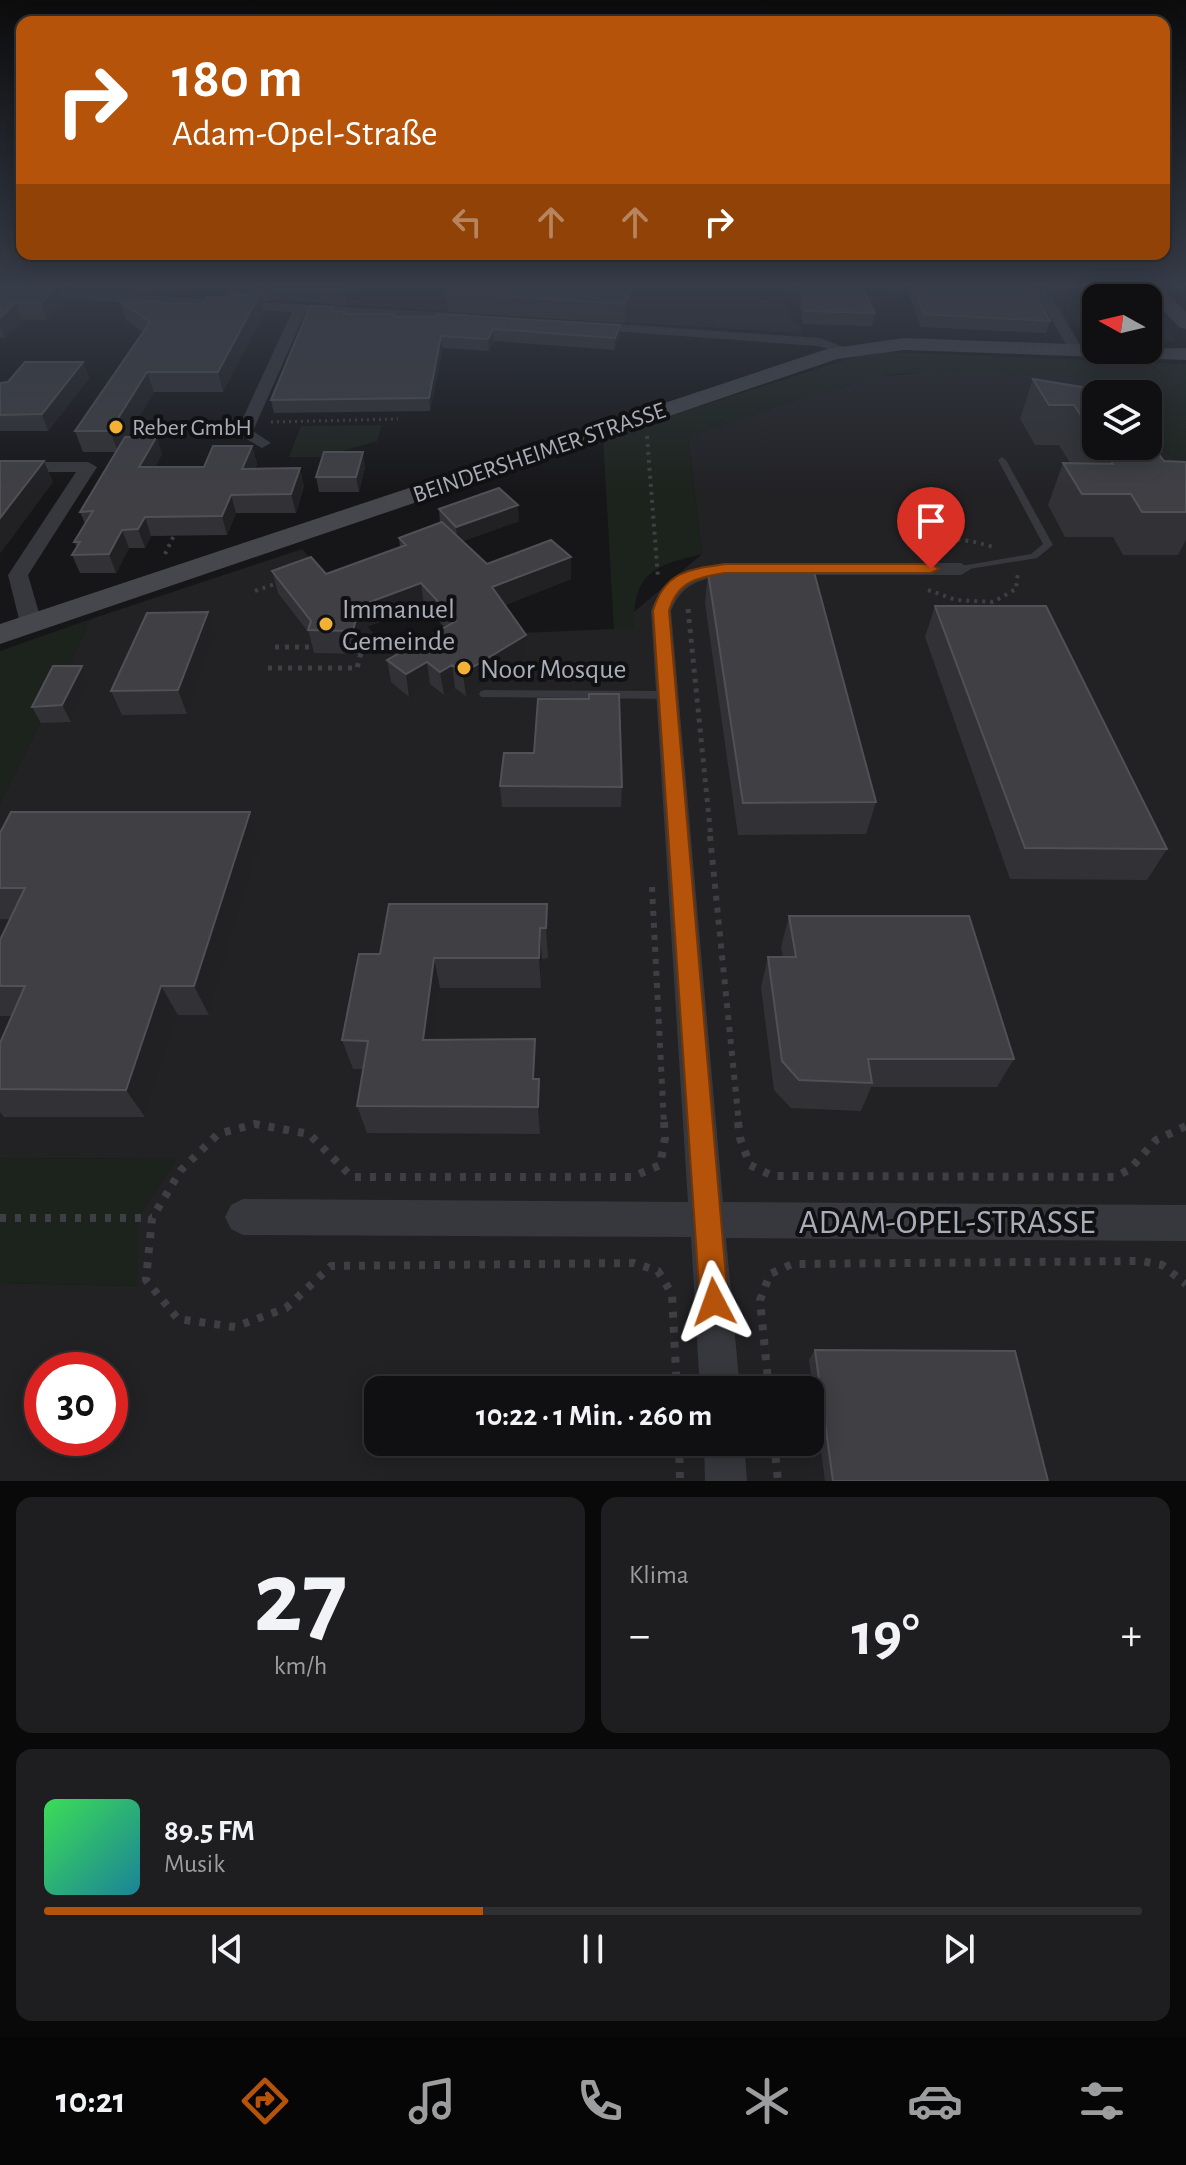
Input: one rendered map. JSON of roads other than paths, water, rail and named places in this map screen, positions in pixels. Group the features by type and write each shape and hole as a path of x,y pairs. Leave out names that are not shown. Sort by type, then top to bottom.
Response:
{"street":[{"path":"262,443 244,433 280,353"},
{"name":"BEINDERSHEIMER STRASSE","path":"0,634 841,353"},
{"name":"BEINDERSHEIMER STRASSE","path":"1162,353 1186,354"},
{"path":"0,467 88,467 18,575 31,623"},
{"path":"719,1376 661,611 666,595 677,581 700,572 725,569 961,569"},
{"name":"ADAM-OPEL-STRASSE","path":"243,1217 1186,1223"},
{"path":"725,1456 726,1481"}],"lane":[{"path":"961,569 1034,556 1048,545 1002,460"},
{"path":"485,694 668,695"}],"place":[{"name":"Reber GmbH","path":"116,427"},
{"name":"Immanuel Gemeinde","path":"326,624"},
{"name":"Noor Mosque","path":"464,668"}]}
